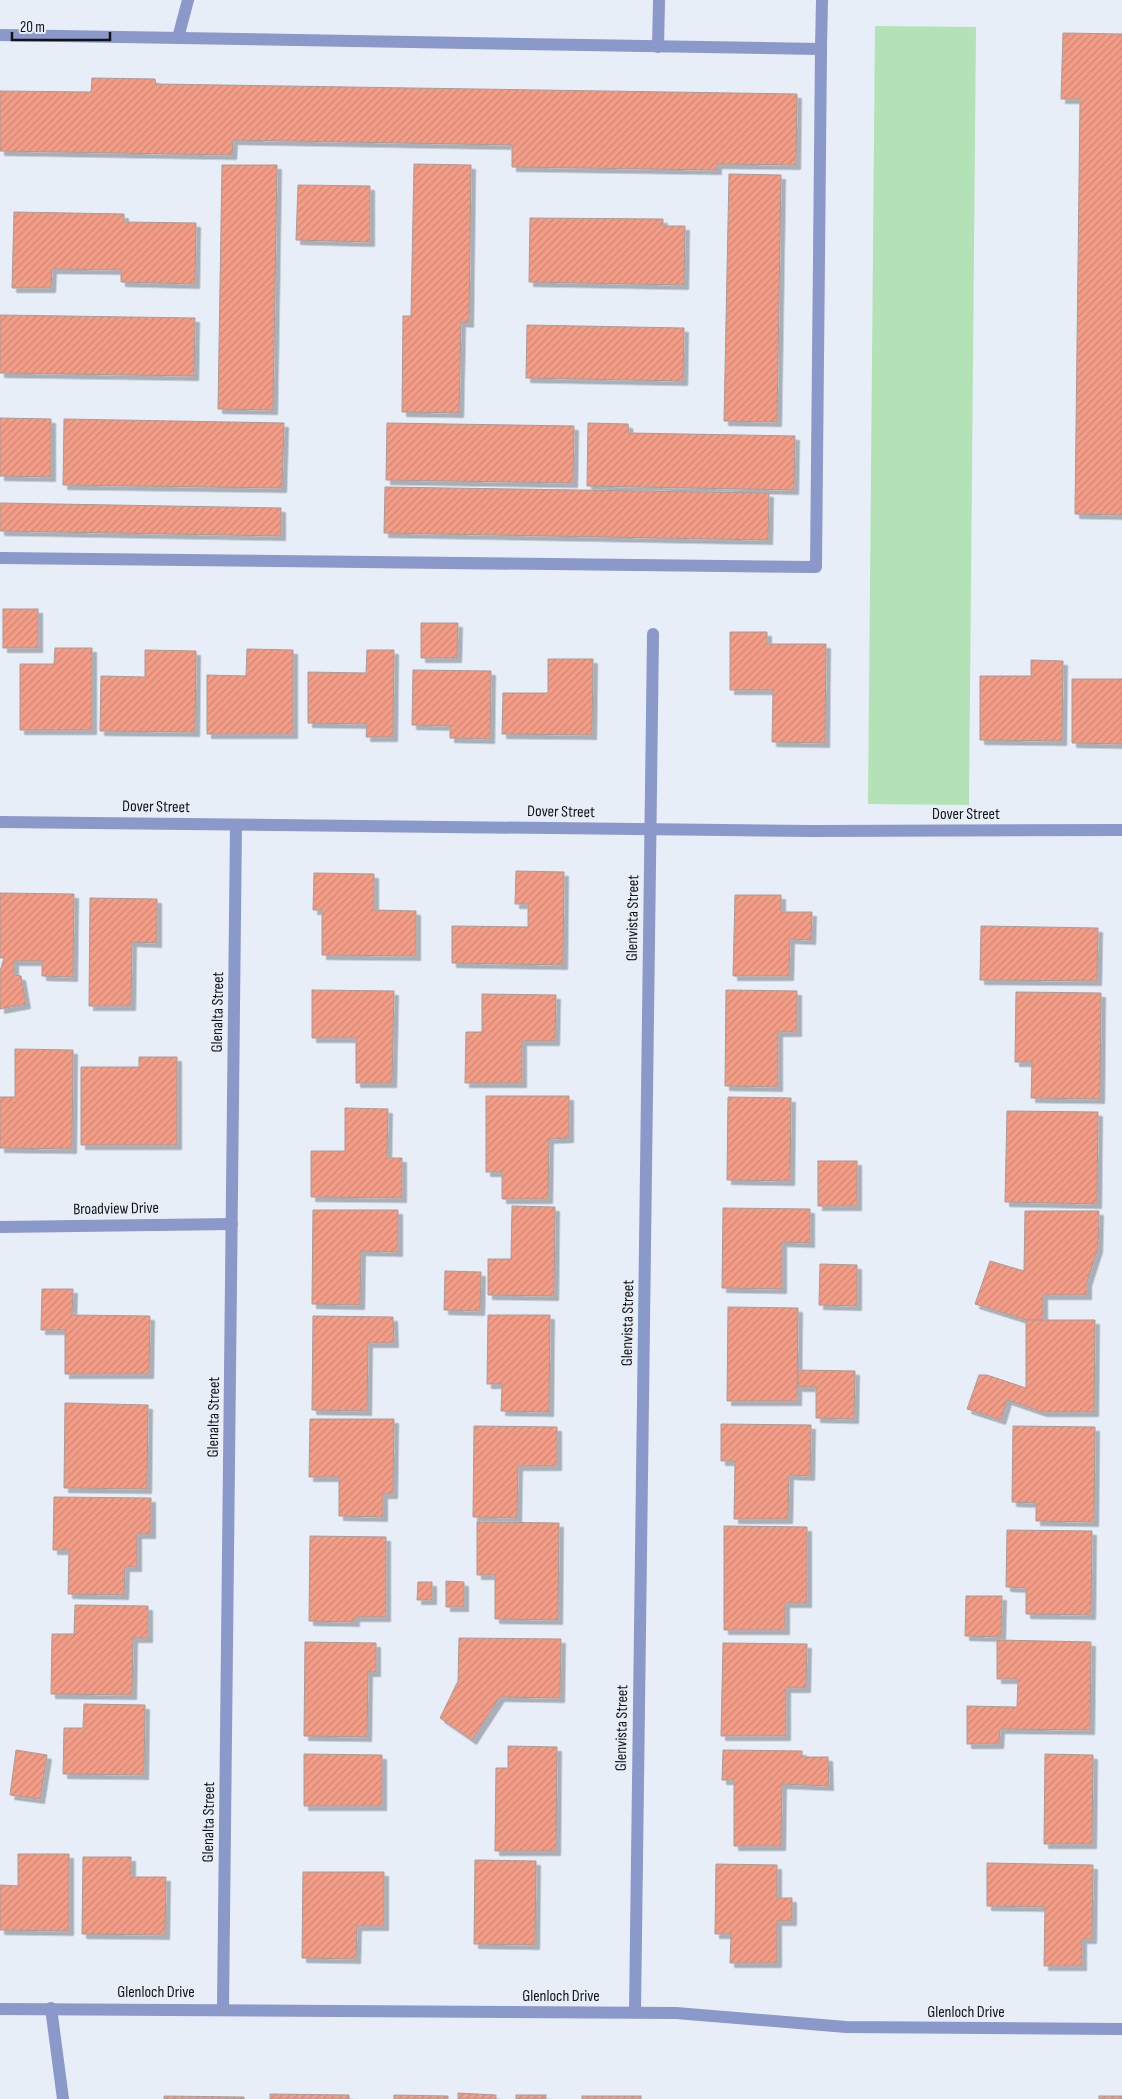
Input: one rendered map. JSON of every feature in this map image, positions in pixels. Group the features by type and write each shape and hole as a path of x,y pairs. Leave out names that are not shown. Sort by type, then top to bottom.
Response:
{"street":[{"path":"178,38 188,0"},
{"path":"658,47 659,0"},
{"path":"0,558 816,567 822,0"},
{"path":"0,35 658,47 821,48"},
{"name":"Glenvista Street","path":"635,2012 653,634"},
{"name":"Dover Street","path":"0,822 651,830 1122,830"},
{"name":"Glenalta Street","path":"223,2009 236,825"},
{"name":"Broadview Drive","path":"0,1227 232,1224"},
{"name":"Glenloch Drive","path":"0,2008 635,2012 676,2013 846,2027 1122,2029"},
{"path":"51,2008 63,2099"}],"green space":[{"path":"875,26 976,27 969,805 868,804"}],"building":[{"path":"1063,33 1122,34 1122,515 1075,514 1080,99 1061,99"},
{"path":"92,78 155,79 156,84 797,94 796,165 717,164 717,170 512,167 512,145 233,140 232,155 0,151 0,91 91,92"},
{"path":"414,164 471,165 469,323 461,322 459,413 402,412 403,316 411,316"},
{"path":"222,165 277,165 273,410 218,409"},
{"path":"729,174 781,175 777,422 724,421"},
{"path":"298,185 370,186 370,242 296,240"},
{"path":"14,212 124,214 124,222 196,223 195,284 121,282 121,270 52,269 51,288 12,288"},
{"path":"530,218 663,219 663,226 685,226 684,285 529,282"},
{"path":"0,315 195,318 194,376 0,373"},
{"path":"527,325 684,328 683,381 526,378"},
{"path":"0,418 51,419 51,477 0,476"},
{"path":"64,419 284,423 282,488 63,485"},
{"path":"387,423 574,426 573,483 386,480"},
{"path":"588,423 628,424 629,433 795,436 794,490 587,486"},
{"path":"385,487 769,493 768,540 384,533"},
{"path":"0,503 281,508 281,536 0,531"},
{"path":"3,609 38,609 38,648 3,648"},
{"path":"421,623 458,623 457,658 421,658"},
{"path":"730,632 767,632 767,644 826,644 825,743 772,742 773,690 730,690"},
{"path":"55,648 92,648 92,730 20,730 20,664 54,664"},
{"path":"247,649 293,650 293,734 207,734 207,675 246,676"},
{"path":"145,650 196,651 195,732 100,731 101,676 145,677"},
{"path":"367,650 394,650 393,737 366,737 367,724 308,723 308,672 366,673"},
{"path":"548,659 593,659 592,735 502,734 503,693 548,693"},
{"path":"1031,660 1063,661 1062,741 980,740 980,676 1031,676"},
{"path":"413,670 491,671 490,739 450,738 450,726 412,725"},
{"path":"1072,679 1122,679 1122,744 1072,743"},
{"path":"516,871 564,872 563,965 452,963 452,926 528,927 528,904 515,904"},
{"path":"314,873 374,874 374,910 416,911 416,956 322,955 322,910 313,910"},
{"path":"0,893 74,894 73,977 42,976 42,961 14,961 14,975 21,976 26,1004 0,1009 0,971 4,958 0,958"},
{"path":"735,895 781,895 781,912 812,912 811,940 790,939 789,976 733,976"},
{"path":"90,898 157,899 157,943 132,942 131,1006 89,1006"},
{"path":"981,926 1098,928 1097,981 980,980"},
{"path":"312,990 394,991 392,1083 356,1083 356,1038 312,1038"},
{"path":"726,990 797,991 797,1032 778,1032 778,1087 725,1086"},
{"path":"1016,992 1101,993 1100,1099 1031,1098 1032,1062 1015,1062"},
{"path":"482,994 556,995 555,1041 522,1041 522,1083 465,1083 466,1032 482,1032"},
{"path":"15,1049 73,1050 72,1149 0,1148 0,1097 15,1097"},
{"path":"139,1057 177,1057 177,1145 81,1145 81,1067 139,1067"},
{"path":"486,1096 569,1096 569,1138 549,1139 548,1199 502,1199 502,1172 486,1172"},
{"path":"728,1097 791,1098 790,1181 727,1180"},
{"path":"345,1108 388,1109 387,1158 402,1158 402,1198 311,1197 311,1151 345,1151"},
{"path":"1007,1111 1098,1112 1097,1204 1005,1202"},
{"path":"818,1161 857,1161 857,1206 818,1206"},
{"path":"512,1206 555,1207 554,1296 488,1295 488,1259 511,1259"},
{"path":"723,1208 810,1209 810,1243 782,1242 782,1289 722,1288"},
{"path":"313,1210 398,1210 398,1252 361,1251 360,1305 312,1304"},
{"path":"1025,1211 1099,1211 1098,1248 1087,1282 1087,1295 1043,1295 1043,1320 1026,1320 975,1304 990,1261 1024,1271"},
{"path":"820,1264 857,1265 857,1306 819,1305"},
{"path":"445,1271 481,1272 480,1311 444,1310"},
{"path":"42,1289 73,1289 72,1315 150,1316 149,1374 65,1374 65,1330 41,1330"},
{"path":"728,1307 798,1308 797,1401 727,1401"},
{"path":"488,1315 550,1315 549,1412 501,1411 502,1384 487,1384"},
{"path":"313,1316 393,1317 394,1343 368,1343 367,1411 312,1410"},
{"path":"1026,1320 1095,1320 1094,1412 1042,1412 1007,1400 1001,1420 967,1409 979,1375 987,1375 1026,1388"},
{"path":"798,1370 855,1371 854,1419 816,1418 816,1387 798,1387"},
{"path":"65,1403 148,1405 147,1489 64,1488"},
{"path":"310,1419 394,1419 393,1494 383,1494 383,1517 339,1516 339,1477 309,1477"},
{"path":"721,1424 811,1425 810,1476 789,1475 788,1519 734,1519 735,1461 721,1461"},
{"path":"474,1426 557,1427 557,1466 518,1466 517,1518 473,1517"},
{"path":"1013,1426 1095,1427 1094,1522 1036,1521 1036,1503 1012,1502"},
{"path":"54,1497 151,1498 151,1534 137,1534 137,1567 125,1567 124,1595 68,1594 69,1550 53,1550"},
{"path":"477,1522 559,1523 558,1620 495,1619 495,1575 477,1575"},
{"path":"724,1526 807,1527 807,1603 785,1603 785,1630 724,1630"},
{"path":"1007,1530 1092,1531 1091,1615 1026,1614 1026,1588 1006,1587"},
{"path":"310,1536 386,1537 386,1617 355,1617 355,1622 309,1621"},
{"path":"446,1581 464,1582 464,1607 446,1607"},
{"path":"418,1582 432,1582 432,1600 417,1600"},
{"path":"966,1596 1002,1596 1001,1637 965,1636"},
{"path":"75,1605 148,1606 148,1638 133,1638 132,1695 51,1694 52,1634 74,1634"},
{"path":"459,1638 561,1639 560,1698 500,1697 472,1740 440,1718 458,1681"},
{"path":"997,1640 1091,1642 1090,1730 1000,1729 999,1744 967,1744 967,1706 1017,1707 1018,1679 997,1679"},
{"path":"305,1642 376,1643 376,1672 368,1672 367,1737 304,1736"},
{"path":"723,1643 807,1644 806,1688 786,1688 786,1736 721,1736"},
{"path":"84,1704 145,1705 144,1775 63,1774 64,1728 83,1728"},
{"path":"508,1746 557,1747 556,1851 495,1851 496,1768 508,1768"},
{"path":"16,1750 47,1755 40,1799 10,1795"},
{"path":"723,1750 802,1751 802,1757 828,1757 829,1786 782,1784 781,1846 734,1846 734,1780 722,1780"},
{"path":"304,1754 382,1755 382,1806 304,1806"},
{"path":"1045,1754 1093,1755 1092,1844 1044,1844"},
{"path":"18,1854 69,1854 69,1931 0,1930 0,1885 18,1886"},
{"path":"83,1857 131,1857 131,1877 166,1877 165,1935 82,1934"},
{"path":"475,1860 536,1861 535,1945 474,1944"},
{"path":"987,1863 1093,1865 1092,1939 1082,1939 1082,1966 1044,1966 1045,1907 987,1906"},
{"path":"716,1864 777,1865 777,1898 792,1898 792,1921 777,1921 777,1963 730,1963 731,1934 715,1934"},
{"path":"303,1872 384,1872 384,1926 357,1926 356,1959 302,1958"},
{"path":"458,2093 496,2095 496,2099 458,2099"},
{"path":"270,2094 349,2095 349,2099 270,2099"},
{"path":"394,2095 448,2096 448,2099 394,2099"},
{"path":"516,2095 546,2095 546,2099 516,2099"},
{"path":"164,2096 244,2097 244,2099 164,2099"},
{"path":"582,2096 641,2096 641,2099 582,2099"},
{"path":"1099,2096 1122,2096 1122,2099 1099,2099"}]}
